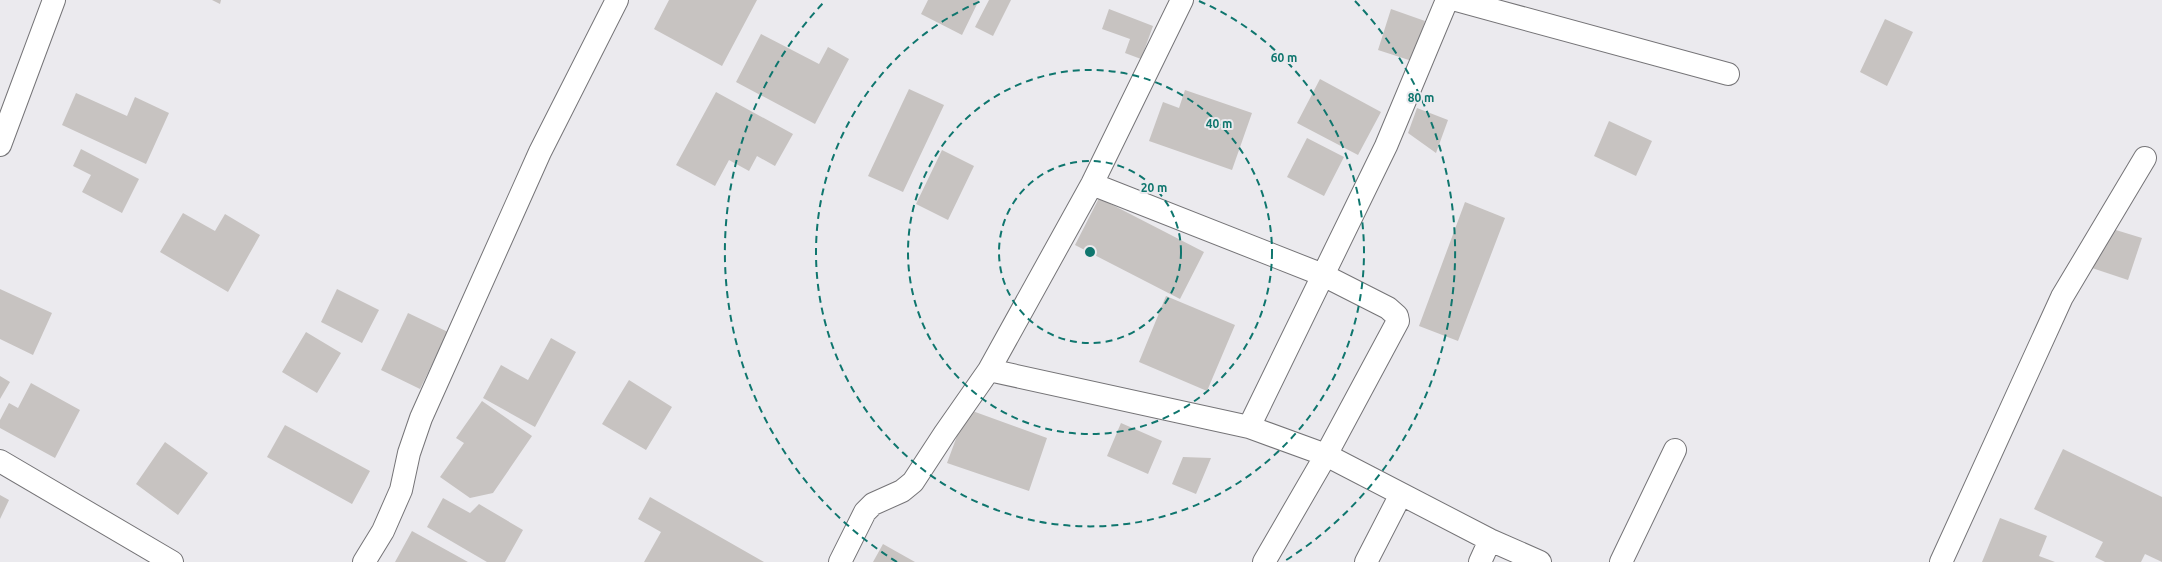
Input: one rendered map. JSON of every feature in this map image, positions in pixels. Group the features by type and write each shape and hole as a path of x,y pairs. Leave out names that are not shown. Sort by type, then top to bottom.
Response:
{"street":[{"path":"0,145 54,0"},
{"path":"364,562 382,531 401,490 409,453 421,418 540,152 617,0"},
{"path":"840,562 865,512 873,504 902,490 913,482 989,370 1092,184 1182,0"},
{"path":"1249,427 1386,146 1447,0"},
{"path":"1456,0 1728,74"},
{"path":"1941,562 2062,297 2145,158"},
{"path":"1092,184 1323,275 1393,311 1398,319 1326,455 1264,562"},
{"path":"989,370 1249,427 1326,455 1490,540 1540,562"},
{"path":"1621,562 1675,450"},
{"path":"0,461 172,562"},
{"path":"1366,562 1401,494"},
{"path":"1480,562 1490,540"}],"building":[{"path":"212,0 221,0 220,4"},
{"path":"669,0 757,0 722,66 654,29"},
{"path":"928,0 979,0 962,35 921,14"},
{"path":"989,0 1011,0 993,36 975,27"},
{"path":"1109,9 1153,26 1141,59 1125,53 1130,39 1102,29"},
{"path":"1391,9 1425,21 1412,61 1378,50"},
{"path":"1885,19 1913,32 1887,86 1860,72"},
{"path":"761,34 819,64 828,47 849,59 815,124 736,82"},
{"path":"1320,79 1381,112 1358,155 1297,123"},
{"path":"909,89 944,105 903,192 868,176"},
{"path":"1185,90 1252,113 1232,170 1149,141 1163,102 1179,108"},
{"path":"716,92 793,134 775,166 757,156 749,171 729,160 715,186 676,165"},
{"path":"76,93 127,116 135,97 169,113 146,164 62,125"},
{"path":"1417,108 1448,120 1436,153 1408,133"},
{"path":"1609,121 1652,141 1636,176 1594,156"},
{"path":"1307,138 1344,157 1324,196 1287,177"},
{"path":"81,149 139,179 122,213 82,192 91,175 73,166"},
{"path":"942,150 974,166 948,220 916,204"},
{"path":"1099,198 1204,252 1180,299 1075,245"},
{"path":"1465,202 1505,218 1458,341 1419,326"},
{"path":"183,213 215,231 225,214 260,235 228,292 160,252"},
{"path":"2106,227 2142,238 2128,280 2092,268"},
{"path":"0,289 52,313 33,355 0,339"},
{"path":"337,289 379,310 362,343 321,322"},
{"path":"1166,296 1235,325 1207,391 1139,362"},
{"path":"408,313 448,332 420,389 381,370"},
{"path":"306,332 341,353 317,393 282,372"},
{"path":"551,338 576,352 535,427 483,398 501,365 528,380"},
{"path":"0,376 10,382 0,399"},
{"path":"629,380 672,407 646,450 602,424"},
{"path":"31,383 80,410 55,458 0,428 0,420 9,403 18,408"},
{"path":"482,401 532,436 493,493 470,498 440,477 464,443 456,438"},
{"path":"967,409 1047,438 1029,491 947,463"},
{"path":"1121,423 1162,441 1148,474 1107,456"},
{"path":"285,425 370,471 352,504 267,457"},
{"path":"165,442 208,473 178,515 136,484"},
{"path":"2063,449 2162,497 2162,562 2145,554 2141,562 2105,562 2095,557 2103,542 2034,509"},
{"path":"1183,457 1211,458 1196,494 1172,484"},
{"path":"0,495 9,500 0,519"},
{"path":"650,497 764,562 644,562 661,532 638,519"},
{"path":"443,498 470,513 479,504 523,530 505,562 487,562 427,527"},
{"path":"2000,518 2047,536 2039,556 2055,562 1982,562"},
{"path":"412,531 468,562 395,562"},
{"path":"883,544 915,562 873,562"}]}
